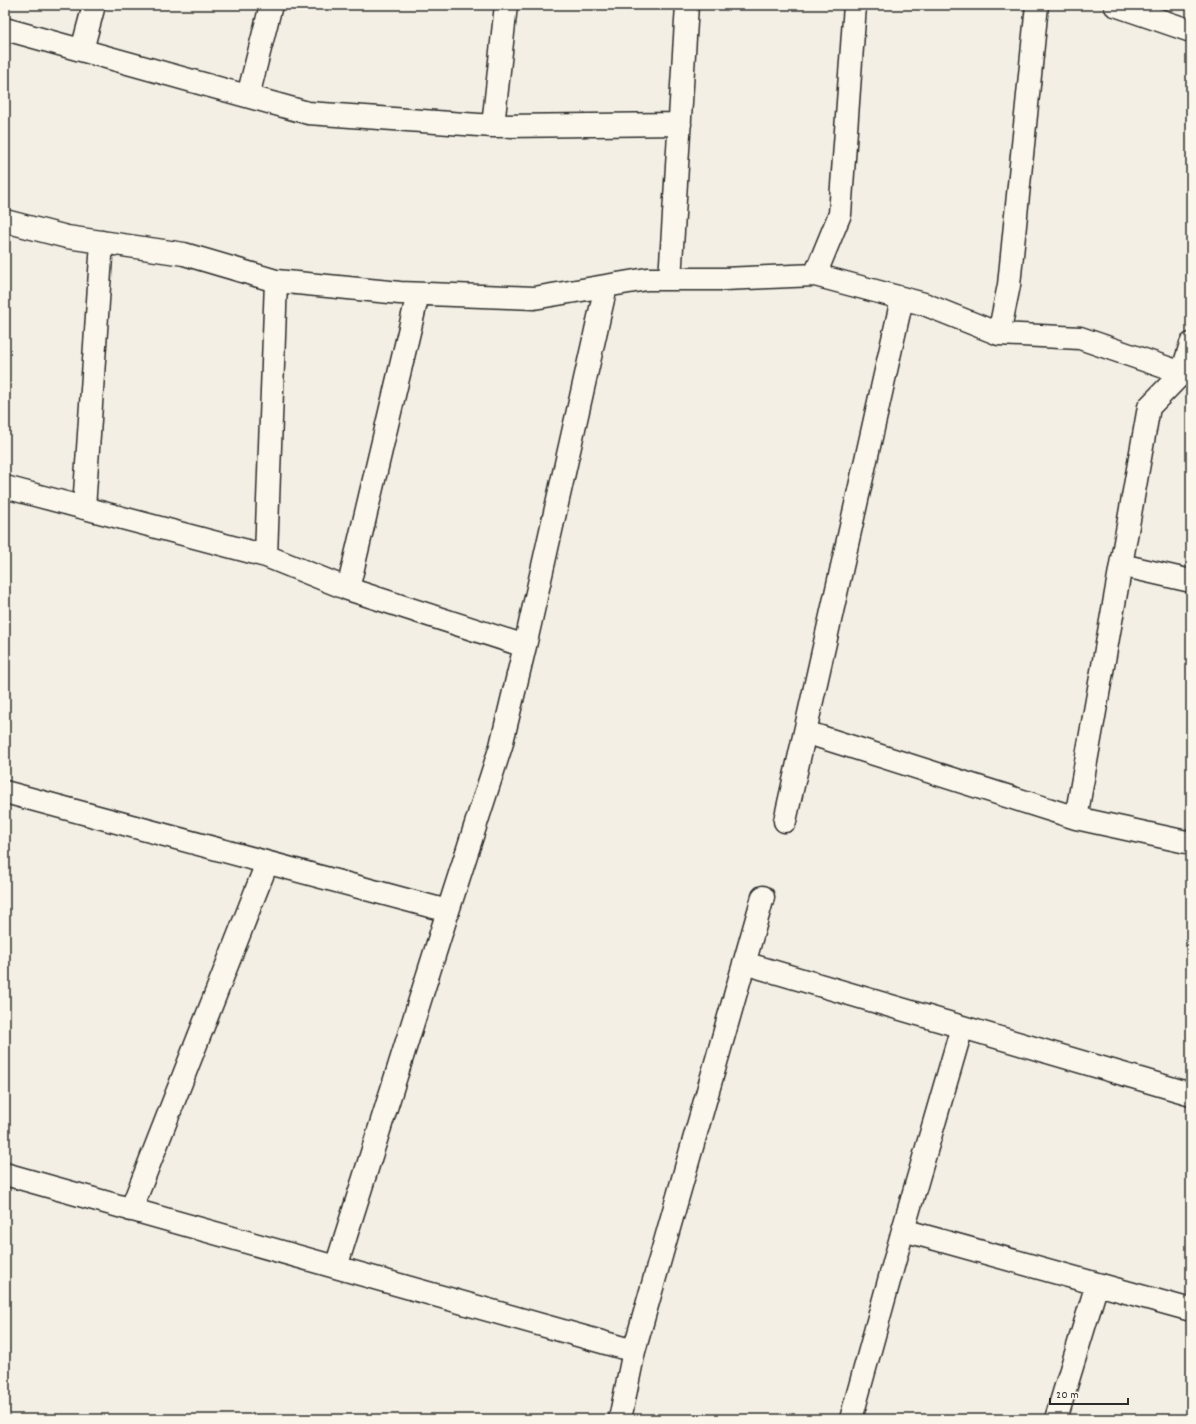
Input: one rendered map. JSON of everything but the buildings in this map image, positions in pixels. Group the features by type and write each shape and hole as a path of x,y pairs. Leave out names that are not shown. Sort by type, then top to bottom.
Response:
{"street":[{"path":"82,50 94,5"},
{"path":"248,96 271,5"},
{"path":"493,126 506,5"},
{"path":"670,279 687,5"},
{"path":"815,275 840,214 855,5"},
{"path":"999,334 1009,285 1037,5"},
{"path":"1115,5 1191,31"},
{"path":"5,29 308,113 493,126 680,124"},
{"path":"5,221 67,237 184,254 276,281 400,293 534,298 647,279 724,279 815,275 924,304 999,334 1080,338 1186,375"},
{"path":"84,508 102,242"},
{"path":"266,556 276,281"},
{"path":"336,1267 501,746 606,286"},
{"path":"348,589 418,294"},
{"path":"785,821 902,299"},
{"path":"1076,818 1150,407 1186,375 1191,344"},
{"path":"5,487 266,556 348,589 525,646"},
{"path":"1121,565 1191,581"},
{"path":"805,732 1076,818 1191,844"},
{"path":"7,799 267,863 448,911"},
{"path":"131,1210 267,863"},
{"path":"620,1419 634,1351 763,897"},
{"path":"744,963 1191,1094"},
{"path":"851,1419 903,1230 962,1027"},
{"path":"5,1174 634,1351"},
{"path":"903,1230 1191,1310"},
{"path":"1056,1419 1096,1284"}]}
